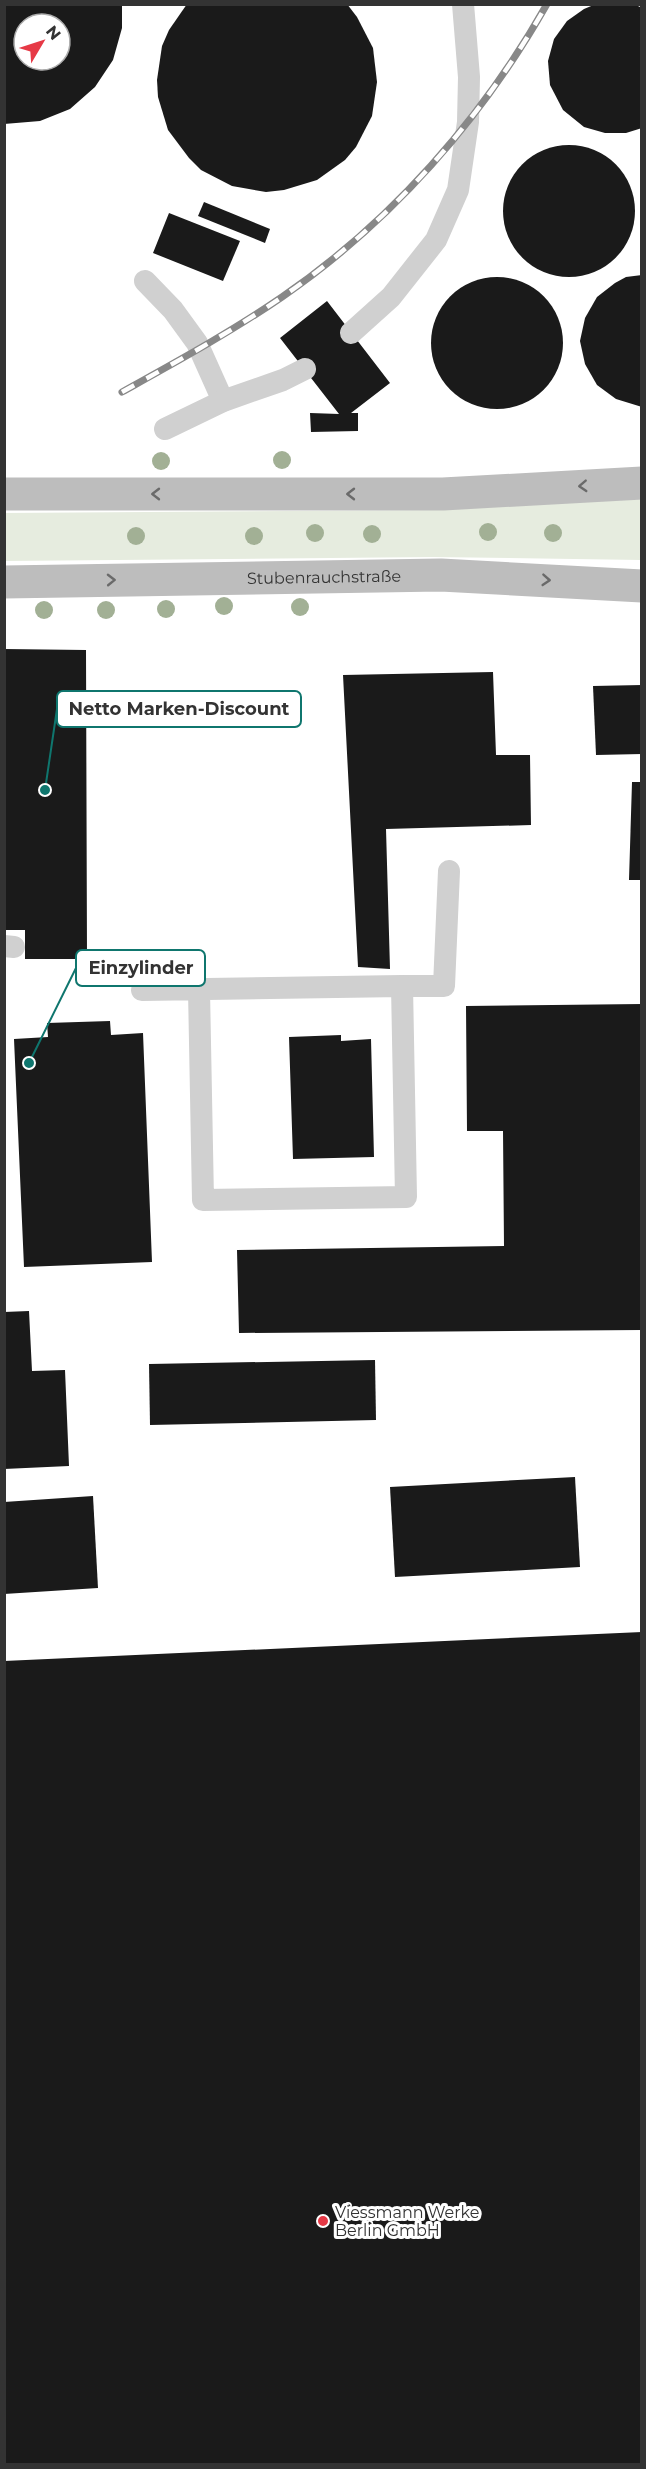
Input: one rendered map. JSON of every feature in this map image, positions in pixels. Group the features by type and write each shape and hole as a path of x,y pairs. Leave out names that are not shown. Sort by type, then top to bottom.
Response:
{"main road":[{"path":"4,494 443,494 642,483"},
{"name":"Stubenrauchstraße","path":"4,582 408,575 488,576 642,586"}],"lane":[{"path":"351,333 391,297 436,240 458,190 468,122 469,77 463,4"},
{"path":"145,281 173,310 197,343 223,401"},
{"path":"165,429 223,401 283,380 305,369"},
{"path":"142,990 444,986 449,871"},
{"path":"199,990 203,1200 406,1197 402,986"}],"shaded area":[{"path":"641,499 641,560 432,557 5,561 4,513 434,510"}],"building":[{"path":"4,4 122,4 122,28 113,60 95,87 70,109 40,121 4,124"},
{"path":"187,4 347,4 357,17 373,48 377,82 372,116 356,147 345,160 317,180 284,190 266,192 232,186 201,170 168,130 158,97 157,80 162,46 169,30"},
{"path":"596,4 634,4 642,8 642,128 626,133 605,133 584,127 563,110 550,85 548,61 554,39 567,21"},
{"path":"569,145 594,150 616,164 630,186 635,211 630,236 616,258 594,272 569,277 544,272 522,258 508,236 503,211 508,186 522,164 544,150"},
{"path":"204,202 270,229 265,243 198,216"},
{"path":"169,213 240,241 223,281 153,253"},
{"path":"642,275 642,407 616,399 597,385 585,364 580,341 585,318 597,297 626,277"},
{"path":"497,277 522,282 544,296 558,318 563,343 558,368 544,390 522,404 497,409 472,404 450,390 436,368 431,343 436,318 450,296 472,282"},
{"path":"327,301 390,383 351,413 358,413 358,431 311,432 310,413 339,414 280,338"},
{"path":"4,649 86,650 87,959 25,959 25,930 4,930"},
{"path":"493,672 496,755 530,755 531,825 386,829 390,969 358,967 343,675"},
{"path":"642,685 642,754 596,755 593,686"},
{"path":"632,782 642,782 642,880 629,880"},
{"path":"642,1004 642,1330 239,1333 237,1250 504,1246 503,1131 467,1131 466,1006"},
{"path":"110,1021 111,1035 143,1033 152,1262 24,1267 14,1039 48,1037 47,1023"},
{"path":"341,1035 341,1041 371,1039 374,1157 293,1159 289,1037"},
{"path":"29,1311 32,1371 65,1370 69,1466 4,1469 4,1312"},
{"path":"375,1360 376,1420 150,1425 149,1364"},
{"path":"575,1477 580,1567 395,1577 390,1487"},
{"path":"93,1496 98,1588 4,1594 4,1502"},
{"name":"Viessmann Werke Berlin GmbH","path":"642,1632 642,2464 4,2464 4,1661"}],"railway":[{"path":"122,392 263,310 322,268 360,236 397,202 463,127 494,88 547,4"}],"place":[{"name":"Netto Marken-Discount","path":"45,790"},
{"name":"Einzylinder","path":"29,1063"},
{"name":"Viessmann Werke Berlin GmbH","path":"323,2221"}]}
